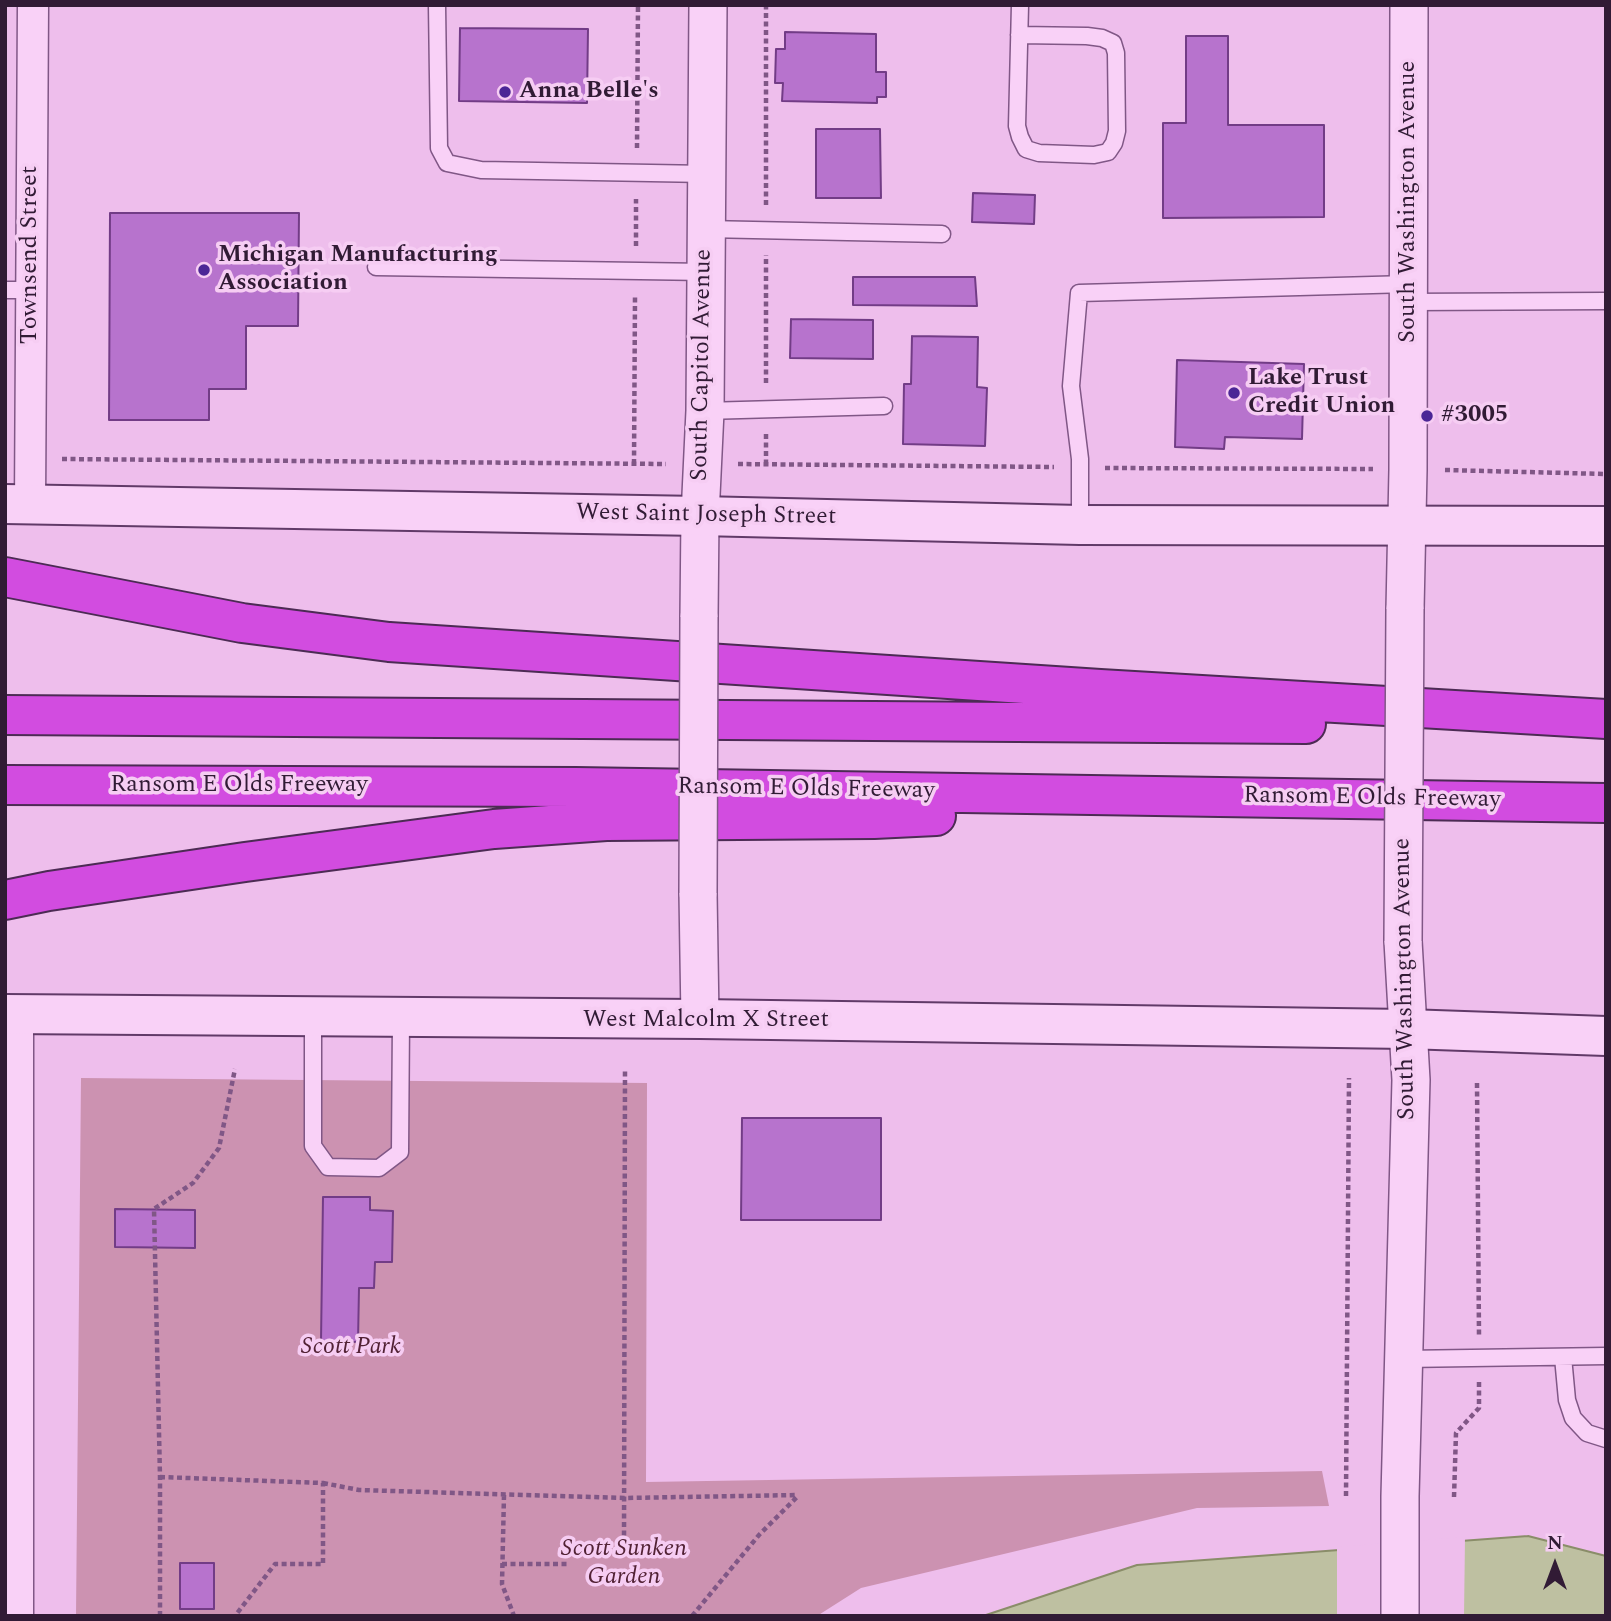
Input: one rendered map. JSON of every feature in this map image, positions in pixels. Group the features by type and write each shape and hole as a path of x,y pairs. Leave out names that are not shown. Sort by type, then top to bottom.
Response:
{"highway":[{"path":"5,577 242,623 389,642 1606,719"},
{"path":"5,715 1606,726"},
{"name":"Ransom E Olds Freeway","path":"5,785 576,787 1606,803"},
{"path":"5,900 257,860 494,829 561,823 906,818 1195,796"}],"main road":[{"name":"West Saint Joseph Street","path":"18,504 1080,525 1606,526"},
{"name":"West Malcolm X Street","path":"12,1014 401,1019 700,1019 1408,1029 1606,1035"}],"street":[{"name":"Townsend Street","path":"18,504 30,458 18,290 33,5"},
{"name":"South Capitol Avenue","path":"700,1019 699,617 705,411 708,5"},
{"name":"South Washington Avenue","path":"1400,1616 1400,1496 1411,1080 1403,941 1408,526 1409,5"},
{"path":"12,1014 18,1616"}],"lane":[{"path":"437,5 439,148 447,163 481,170 707,174"},
{"path":"1019,35 1087,36 1102,38 1113,44 1116,54 1117,131 1114,144 1108,152 1094,155 1040,153 1027,149 1017,126 1019,35 1020,5"},
{"path":"706,229 942,234"},
{"path":"376,267 706,272"},
{"path":"1080,525 1080,467 1071,386 1079,293 1409,293 1606,301"},
{"path":"705,411 884,406"},
{"path":"313,1018 313,1146 328,1167 379,1168 400,1152 401,1019"},
{"path":"1404,1359 1606,1356"},
{"path":"1563,1357 1566,1400 1573,1418 1587,1433 1606,1439"}],"path":[{"path":"634,464 638,5"},
{"path":"30,458 1606,474"},
{"path":"160,1616 154,1209 192,1183 219,1148 236,1069"},
{"path":"624,1544 625,1069"},
{"path":"1346,1496 1349,1077"},
{"path":"1454,1497 1456,1433 1479,1408 1477,1083"},
{"path":"160,1477 323,1483 359,1490 624,1499 799,1495 759,1535 692,1616"},
{"path":"235,1616 275,1564 323,1564 323,1483"},
{"path":"504,1495 502,1584 514,1616"},
{"path":"502,1564 570,1564"}],"green space":[{"name":"Scott Park","path":"81,1078 647,1083 646,1482 1322,1471 1329,1506 1197,1508 861,1588 817,1616 76,1616"}],"shaded area":[{"path":"1528,1536 1606,1556 1606,1616 983,1616 1137,1565"}],"pier":[{"path":"1465,1537 1464,1616 1337,1616 1337,1547"}],"building":[{"path":"460,28 588,29 587,103 459,101"},
{"path":"785,32 876,34 876,72 886,72 886,97 877,97 877,103 782,101 783,83 775,83 776,49 785,49"},
{"path":"1186,36 1228,36 1228,125 1324,125 1324,217 1163,218 1163,123 1186,123"},
{"path":"816,129 880,129 881,198 816,198"},
{"path":"973,193 1035,195 1034,224 972,222"},
{"name":"Michigan Manufacturing Association","path":"110,213 299,213 298,326 246,326 246,389 209,389 209,420 109,420"},
{"path":"853,277 975,277 977,306 853,305"},
{"path":"791,319 873,320 873,359 790,358"},
{"path":"912,336 978,337 977,387 987,388 985,446 903,444 904,384 911,384"},
{"path":"1177,360 1304,364 1302,439 1225,437 1224,449 1175,447"},
{"path":"742,1118 881,1118 881,1220 741,1220"},
{"path":"323,1197 370,1197 370,1210 393,1211 392,1262 375,1262 374,1288 359,1288 358,1342 321,1341"},
{"path":"115,1209 195,1210 195,1248 115,1247"},
{"path":"180,1563 214,1563 214,1609 180,1609"}],"place":[{"name":"Anna Belle's","path":"505,92"},
{"name":"Michigan Manufacturing Association","path":"204,270"},
{"name":"Lake Trust Credit Union","path":"1234,393"},
{"name":"#3005","path":"1427,416"}],"park label":[{"name":"Scott Sunken Garden","path":"624,1564"}]}
